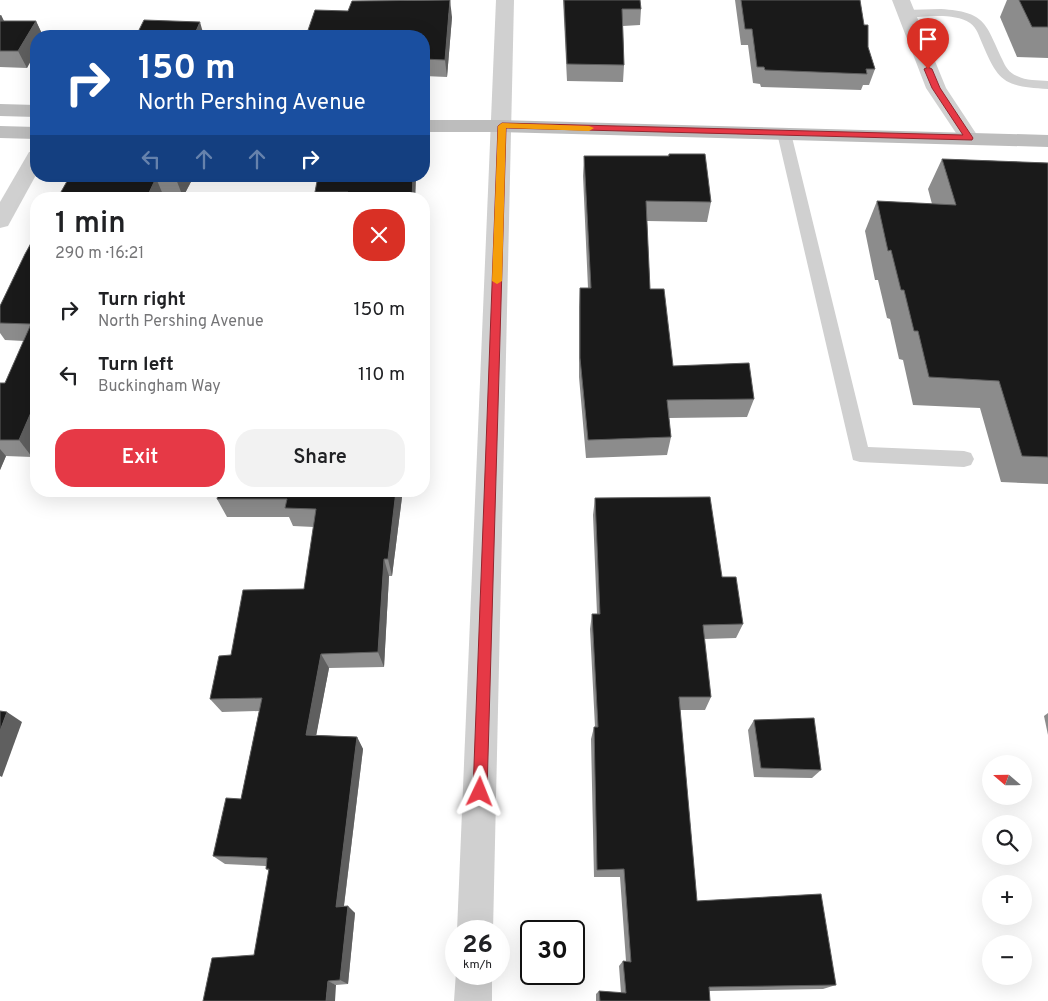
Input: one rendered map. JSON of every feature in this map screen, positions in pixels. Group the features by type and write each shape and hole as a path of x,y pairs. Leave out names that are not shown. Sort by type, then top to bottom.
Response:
{"main road":[{"path":"0,110 30,111"},
{"path":"430,126 502,126 1048,141"},
{"path":"0,132 30,133"}],"street":[{"path":"475,920 505,0"},
{"path":"903,7 936,88 969,138"},
{"path":"0,221 30,168"},
{"path":"473,1001 474,985"}],"lane":[{"path":"903,7 975,21 982,28 1001,72 1018,83 1048,86"},
{"path":"784,133 860,454 964,459"}],"building":[{"path":"450,0 445,60 430,59 430,30 308,30 315,10 348,11 352,1"},
{"path":"564,0 640,0 641,9 622,9 624,65 567,64"},
{"path":"741,0 860,0 864,25 868,25 868,47 875,69 866,69 867,74 765,70 764,67 757,67 752,29 745,29"},
{"path":"1019,0 1048,0 1048,27 1032,27"},
{"path":"144,20 200,22 197,30 139,30"},
{"path":"0,21 36,21 18,51 0,51"},
{"path":"669,154 705,154 711,202 646,201 650,289 664,289 673,366 749,363 754,399 667,400 671,437 588,440 580,358 580,288 591,288 584,156 669,156"},
{"path":"942,159 1048,163 1048,457 1022,456 999,381 929,377 918,331 914,331 904,290 901,290 891,250 888,251 877,201 956,205"},
{"path":"67,182 154,182 149,192 61,192"},
{"path":"317,182 413,182 412,192 315,192"},
{"path":"30,245 30,324 0,323 0,306"},
{"path":"30,326 30,415 19,440 0,440 0,383 5,383"},
{"path":"218,497 395,497 388,559 384,559 378,652 321,654 306,735 357,737 336,907 348,906 340,980 328,981 326,1001 203,1001 212,958 254,955 269,869 266,869 267,858 213,856 226,798 241,799 262,698 210,699 219,656 231,655 243,590 304,589 316,509 285,508 287,499 217,499"},
{"path":"710,497 722,577 736,577 743,624 703,625 711,697 679,697 697,901 821,894 836,985 709,987 710,1001 600,1001 599,991 626,993 623,961 631,962 624,869 597,870 594,727 598,727 592,614 600,614 595,498"},
{"path":"0,711 7,712 0,731"},
{"path":"814,718 821,770 761,768 754,720"}],"slow traffic":[{"path":"497,281 502,126 589,128"}],"route":[{"path":"480,792 502,126 969,138 936,88 928,69"}]}
